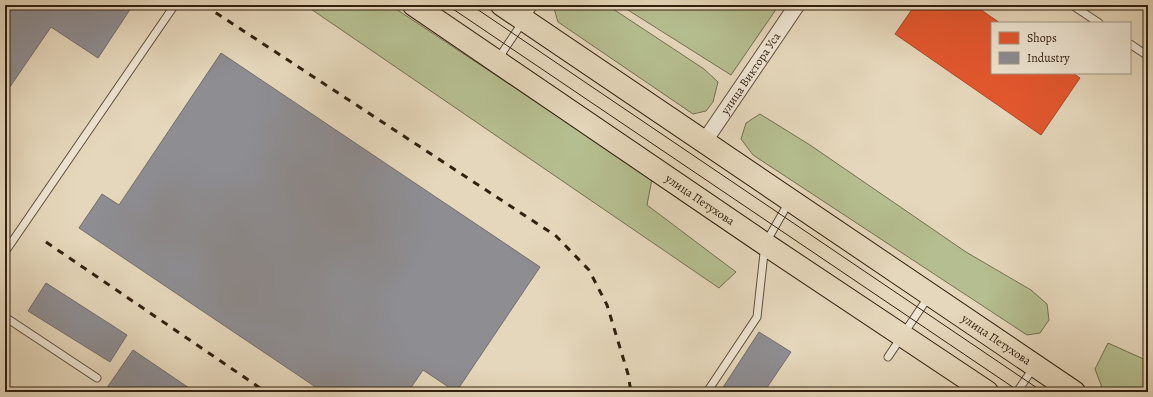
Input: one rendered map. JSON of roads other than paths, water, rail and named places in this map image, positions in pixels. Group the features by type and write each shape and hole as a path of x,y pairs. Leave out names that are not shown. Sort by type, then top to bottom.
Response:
{"highway":[{"name":"улица Петухова","path":"414,5 497,60 765,244 987,392"},
{"name":"улица Петухова","path":"502,5 529,12 704,142 1074,392"}],"street":[{"name":"улица Виктора Уса","path":"704,142 797,5"}],"lane":[{"path":"1072,5 1098,22"},
{"path":"5,252 174,6"},
{"path":"497,60 529,12"},
{"path":"1131,45 1148,56"},
{"path":"708,392 757,317 765,244 790,200"},
{"path":"888,357 930,295"},
{"path":"5,317 97,378"},
{"path":"1017,392 1035,366"}],"tram line":[{"path":"447,5 1020,392"},
{"path":"471,5 1043,392"}],"railway":[{"path":"204,5 556,236 589,270 607,305 628,374 631,392"},
{"path":"46,242 266,392"}]}
